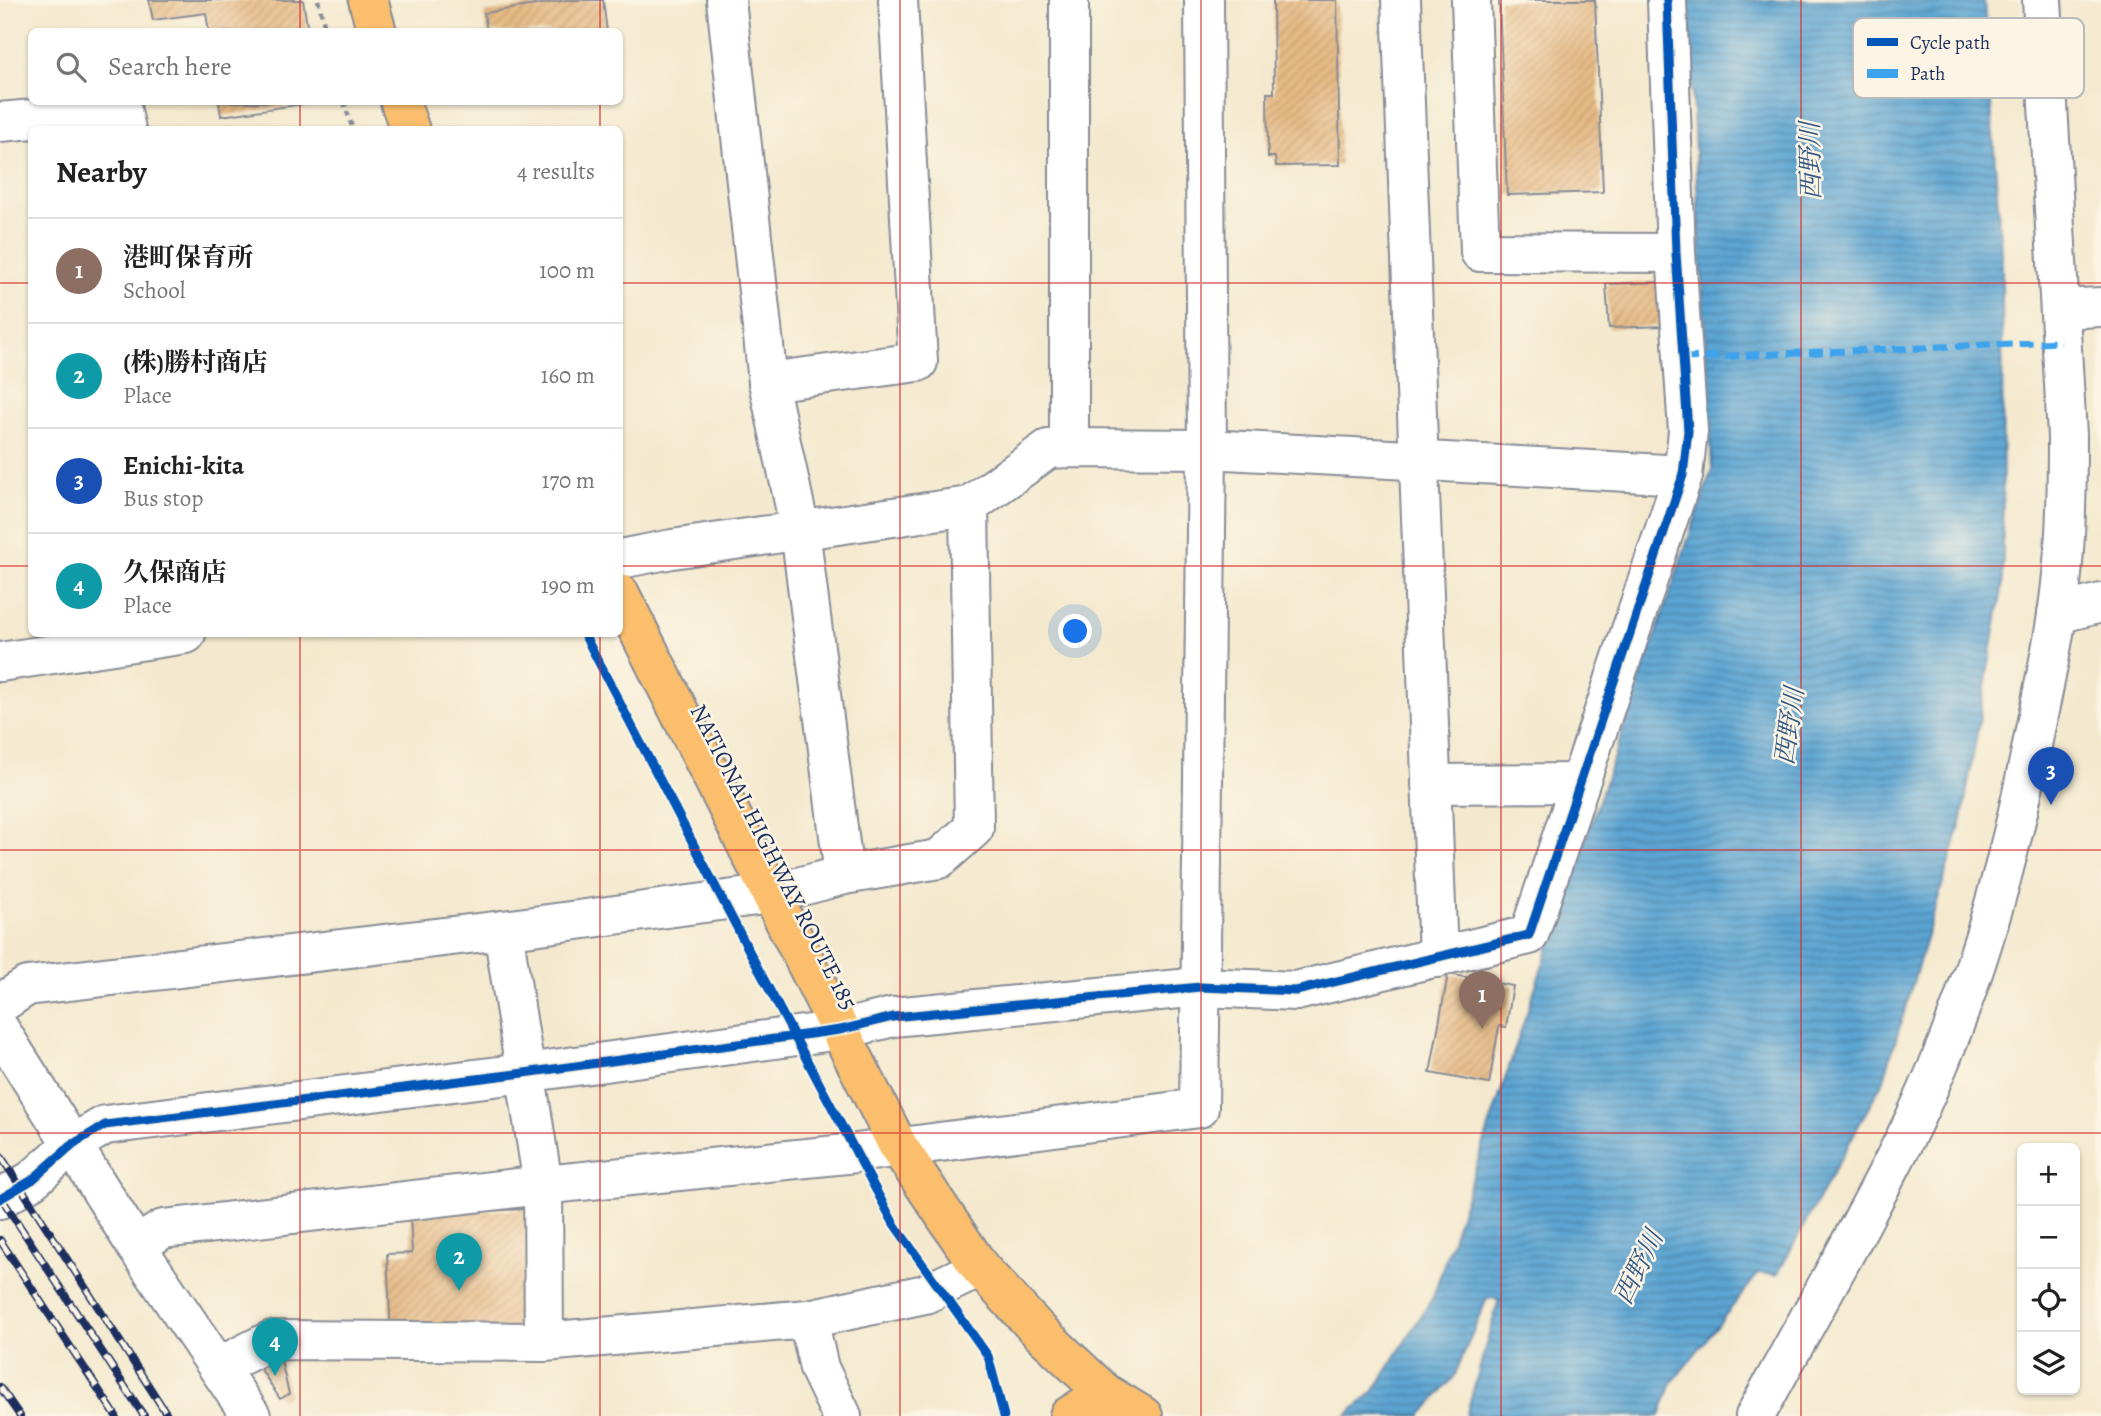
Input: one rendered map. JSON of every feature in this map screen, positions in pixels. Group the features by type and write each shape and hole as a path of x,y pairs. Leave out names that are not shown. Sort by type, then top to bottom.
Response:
{"main road":[{"path":"368,0 376,28"},
{"path":"401,105 409,126"},
{"name":"NATIONAL HIGHWAY ROUTE 185","path":"623,600 898,1146 980,1268 1040,1332 1101,1404 1143,1416"},
{"path":"1069,1416 1101,1404"}],"street":[{"path":"726,0 768,382 800,530 844,875"},
{"path":"768,382 918,362 898,0"},
{"path":"1069,0 1069,448"},
{"path":"136,1246 163,1229 543,1185 856,1153 1199,1108 1207,449 1203,0"},
{"path":"1401,0 1438,958"},
{"path":"1471,0 1480,252 1676,253"},
{"path":"0,1199 32,1180 73,1144 105,1125 524,1073 840,1030 893,1017 1200,987 1296,990 1529,935 1683,475 1688,430 1676,253 1667,0"},
{"path":"2042,0 2043,18"},
{"path":"1755,1416 1856,1233 1915,1116 1962,1004 1997,895 2023,793 2057,614 2067,488 2067,436 2048,98"},
{"path":"0,122 122,111 125,126"},
{"path":"2060,309 2101,307"},
{"path":"623,559 969,506 1048,449 1207,449 1683,475"},
{"path":"0,1004 27,986 503,930 771,894 844,875 939,859 974,828 969,506"},
{"path":"2057,614 2101,603"},
{"path":"0,662 166,637"},
{"path":"1431,784 1579,783"},
{"path":"503,930 543,1185 544,1342"},
{"path":"0,1031 136,1246 251,1416"},
{"path":"218,1367 272,1340 544,1342 808,1319 925,1294 980,1268"},
{"path":"808,1319 819,1368 842,1416"}],"path":[{"path":"318,0 325,28"},
{"path":"345,105 353,126"}],"water":[{"name":"西野川","path":"1687,0 1984,0 1985,18 1853,18 1853,98 1991,98 2002,266 2003,584 1962,819 1884,1079 1777,1275 1759,1273 1672,1383 1660,1416 1466,1416 1499,1299 1487,1298 1454,1377 1421,1416 1346,1416 1373,1392 1433,1297 1712,469"}],"building":[{"path":"149,0 303,0 307,28 208,28 206,13 153,20"},
{"path":"567,0 603,0 606,28 486,28 484,13"},
{"path":"1273,0 1337,0 1340,165 1276,166 1275,157 1268,157 1267,93 1274,93"},
{"path":"1499,0 1595,0 1603,192 1507,195"},
{"path":"219,105 296,105 221,116"},
{"path":"1664,282 1666,326 1609,328 1606,284"},
{"path":"1448,974 1513,986 1506,1027 1499,1026 1489,1084 1430,1073"},
{"path":"524,1209 530,1328 391,1336 387,1254 412,1253 410,1215"},
{"path":"277,1344 289,1394 280,1399 253,1357"}],"railway":[{"path":"0,1155 168,1416"},
{"path":"0,1196 144,1416"},
{"path":"0,1240 116,1416"},
{"path":"0,1387 20,1416"}],"marked path":[{"path":"1683,358 2061,342"}],"cycle path":[{"path":"0,1199 32,1180 73,1144 105,1125 524,1073 840,1030 893,1017 1200,987 1296,991 1529,935 1683,475 1688,431 1676,253 1667,0"},
{"path":"586,637 894,1224 988,1356 1004,1416"}],"place":[{"name":"Enichi-kita","path":"2051,805"},
{"name":"港町保育所","path":"1482,1029"},
{"name":"(株)勝村商店","path":"459,1291"},
{"name":"久保商店","path":"275,1376"}]}
